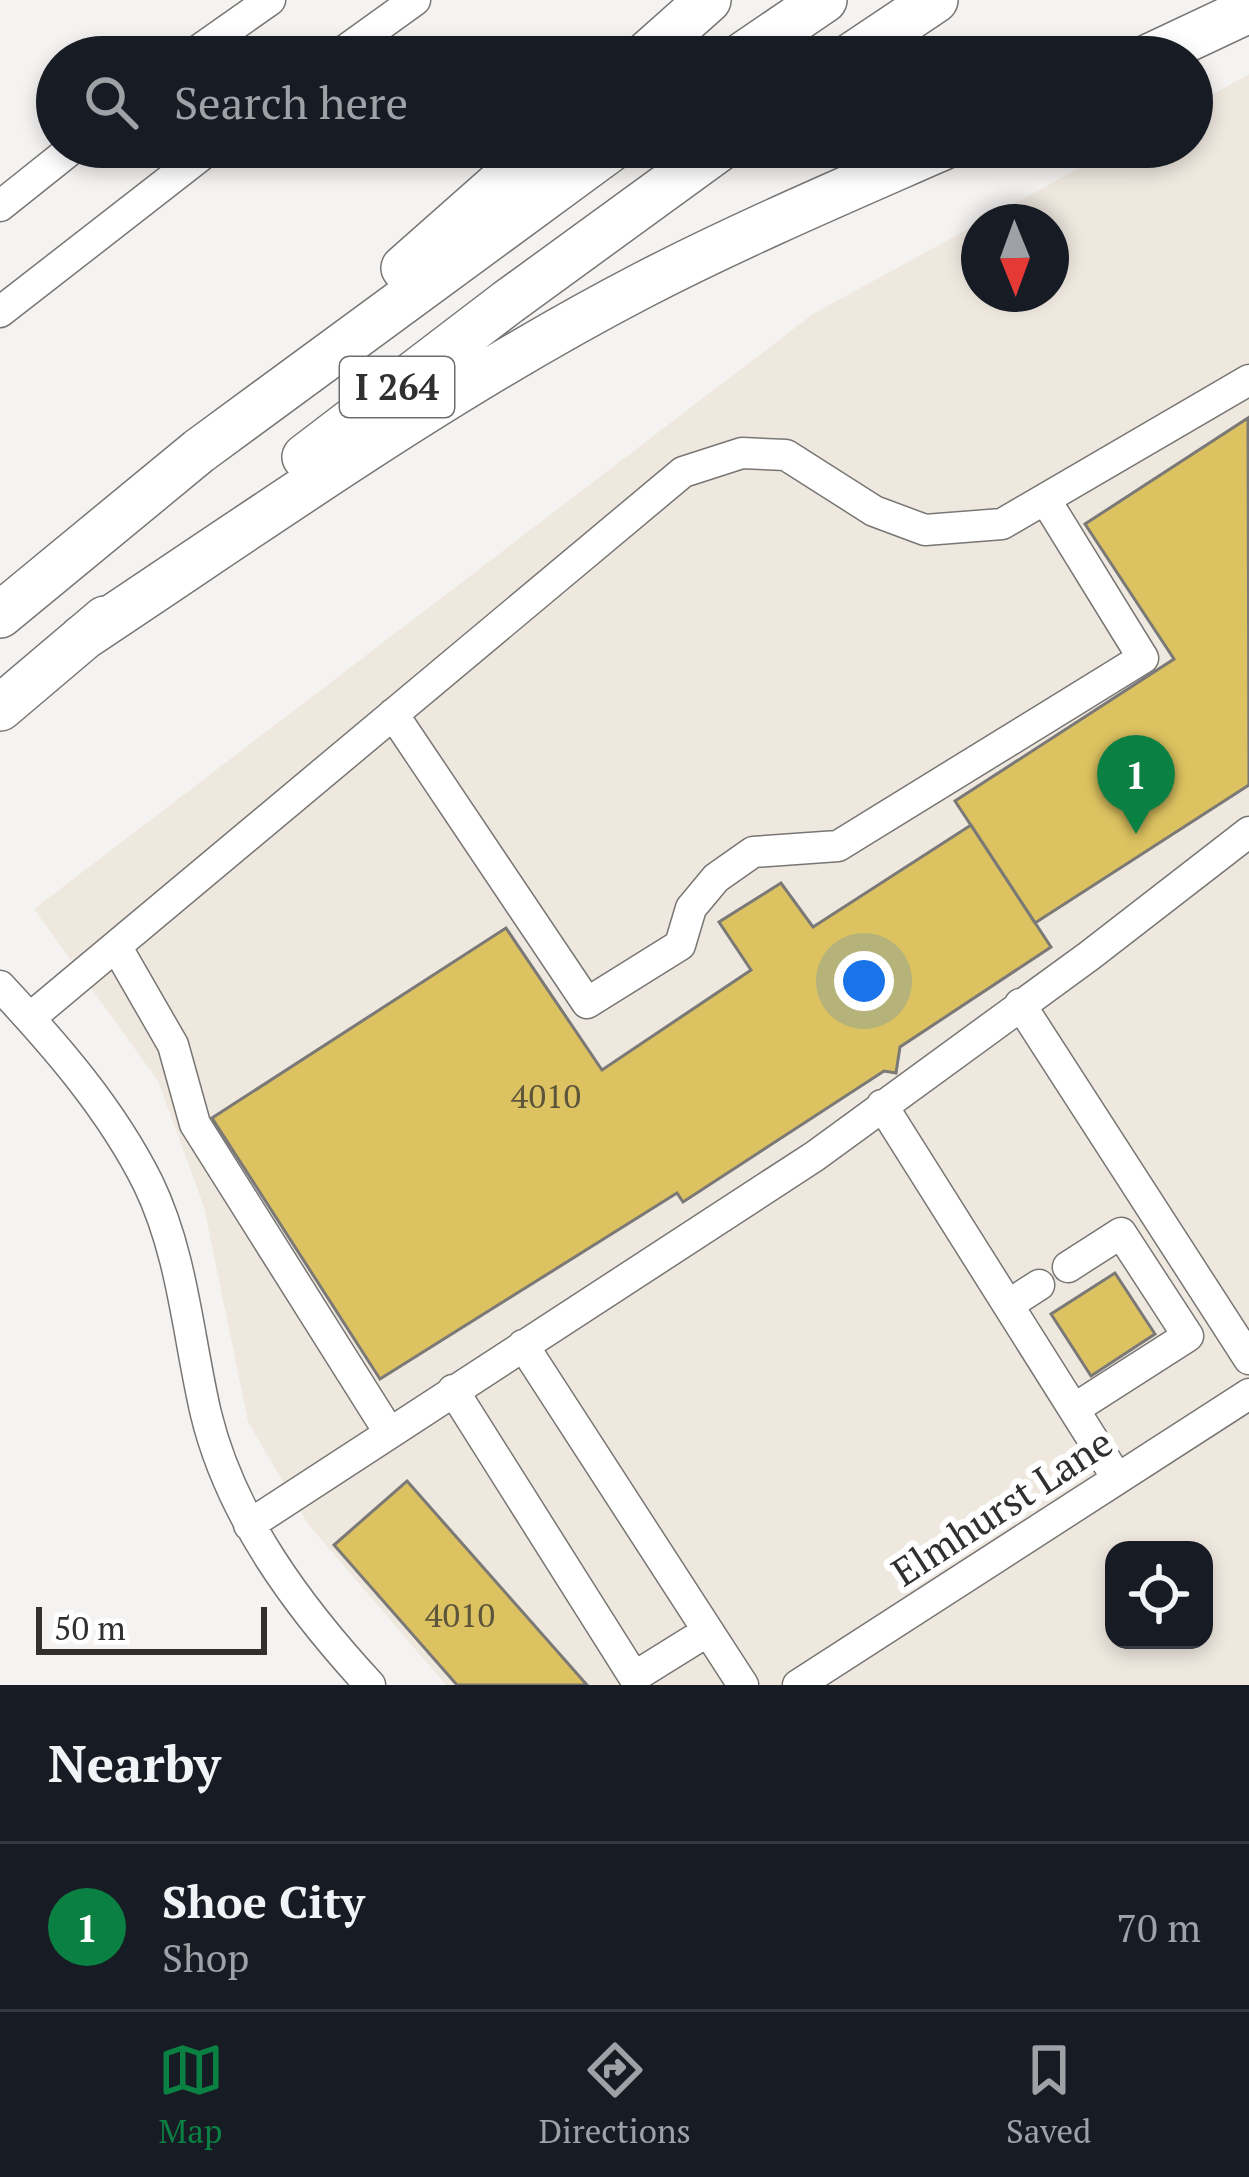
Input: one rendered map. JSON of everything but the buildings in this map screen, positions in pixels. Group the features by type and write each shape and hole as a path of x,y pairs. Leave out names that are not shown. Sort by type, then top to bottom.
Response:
{"highway":[{"path":"668,36 709,0"},
{"path":"771,36 824,0"},
{"path":"881,36 934,0"},
{"path":"1194,36 1249,10"},
{"path":"199,451 517,168"},
{"name":"I 264","path":"0,615 199,451 584,168"},
{"name":"I 264","path":"0,708 274,482 508,302 693,168"},
{"path":"82,638 401,427 642,285 895,168"}],"street":[{"path":"219,36 270,0"},
{"path":"365,36 415,0"},
{"path":"0,206 48,168"},
{"path":"0,312 185,168"},
{"path":"30,1018 683,472 742,453 786,454 874,511 925,530 1002,524 1249,380"},
{"path":"394,714 587,1003 680,945 691,908 716,878 753,853 838,846 1143,658 1045,499"},
{"path":"249,1525 814,1156 1089,956 1249,832"},
{"path":"116,946 172,1045 195,1124 389,1432"},
{"path":"0,986 120,1133 148,1185 171,1241 207,1417 249,1525 309,1614 370,1685"},
{"path":"1020,1004 1249,1359"},
{"path":"882,1106 1118,1478"},
{"path":"1068,1267 1121,1233 1188,1336 1074,1409"},
{"path":"1008,1305 1040,1285"},
{"path":"523,1345 743,1685"},
{"path":"453,1390 634,1677 708,1631"},
{"name":"Elmhurst Lane","path":"798,1685 1249,1394"}],"shaded area":[{"path":"1249,74 1249,1685 446,1685 308,1524 248,1422 204,1207 158,1081 34,909 813,314 961,233 961,312 1069,312 1069,204 1014,204 1079,168 1213,168 1213,94"}],"place":[{"name":"Shoe City","path":"1136,834"}]}
